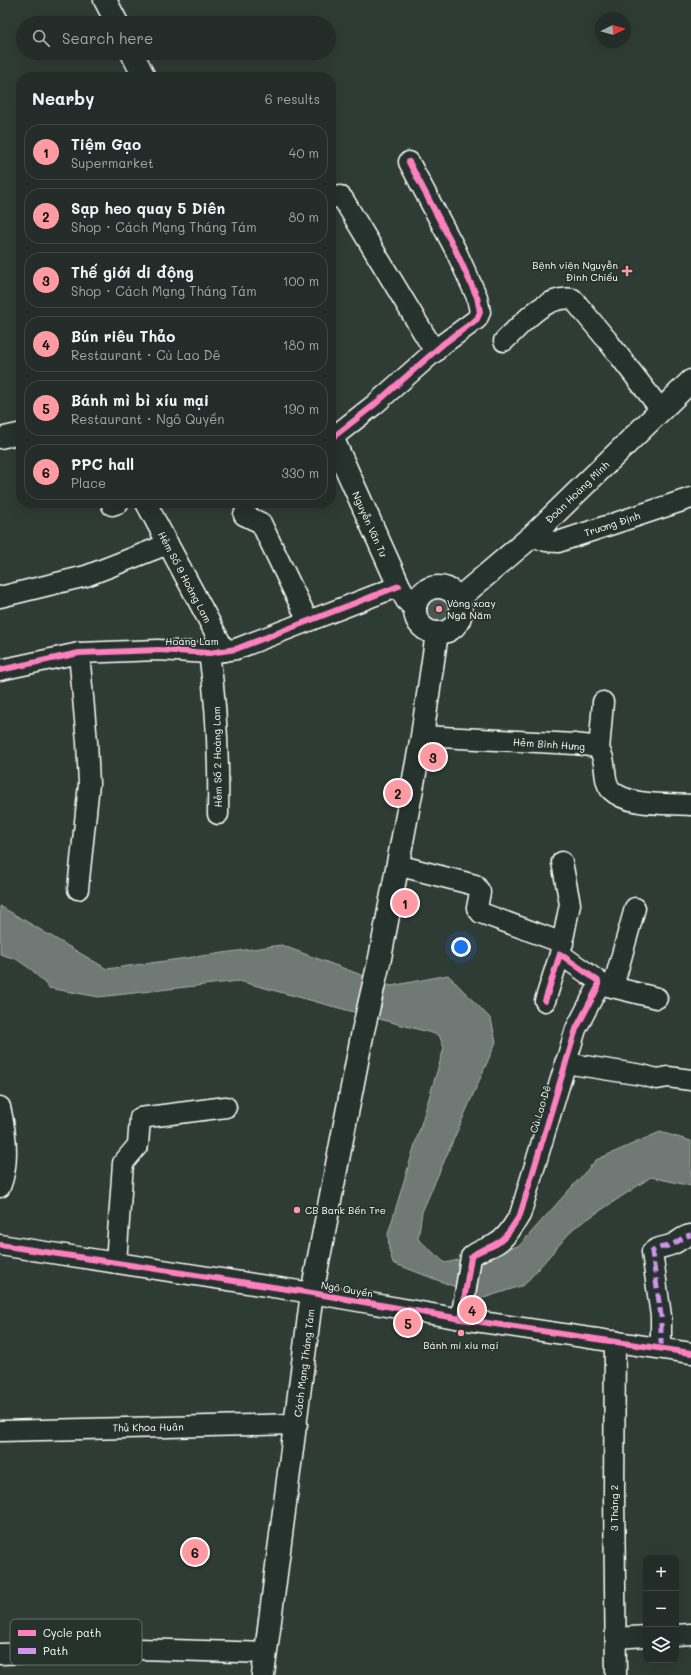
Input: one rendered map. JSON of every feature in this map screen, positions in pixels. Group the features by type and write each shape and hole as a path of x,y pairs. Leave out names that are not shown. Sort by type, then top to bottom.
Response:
{"main road":[{"path":"105,0 113,16"},
{"path":"136,60 142,72"},
{"name":"Đoàn Hoàng Minh","path":"458,599 532,536 691,381"},
{"name":"Nguyễn Văn Tư","path":"336,446 398,586 407,600 415,608"},
{"path":"434,588 448,590 458,599 460,615 457,622 445,632 430,632 418,622 415,608 421,595 434,588"},
{"path":"397,865 422,736 437,633"},
{"name":"Cách Mạng Tháng Tám","path":"263,1675 297,1424 312,1293 363,1031 380,958 397,865"}],"street":[{"path":"336,434 374,405 435,352 477,319 480,312 477,296 455,249 409,162"},
{"path":"336,197 340,196 343,199 435,352"},
{"path":"504,341 546,305 559,300 573,299 608,340 661,410"},
{"name":"Trương Định","path":"532,536 546,541 558,542 691,498"},
{"name":"Hẻm Số 9 Hoàng Lam","path":"149,508 168,544 217,652"},
{"path":"244,515 261,523 308,621"},
{"path":"0,597 86,576 168,544"},
{"name":"Hoàng Lam","path":"0,670 79,653 158,650 217,652 236,649 398,586"},
{"name":"Hẻm Số 2 Hoàng Lam","path":"217,652 216,700 219,756 218,814"},
{"path":"78,889 89,784 88,742 79,653"},
{"path":"599,750 603,702"},
{"name":"Hẻm Bình Hưng","path":"422,736 575,744 596,747 599,750 604,765 606,780 612,790 632,802 691,804"},
{"path":"545,1001 561,949 570,904 562,862"},
{"path":"397,865 475,885 480,892 478,908 481,913 561,949 598,981 606,985 657,998"},
{"name":"Cù Lao Dê","path":"461,1319 471,1256 477,1251 498,1242 509,1232 520,1215 576,1029 606,985 635,908"},
{"path":"565,1063 642,1074 657,1079 668,1077 691,1080"},
{"path":"0,1107 6,1133 3,1178 0,1187"},
{"path":"116,1263 123,1163 138,1145 140,1118 226,1107"},
{"path":"661,1348 661,1316 652,1252 657,1248 673,1244 691,1234"},
{"name":"Ngô Quyền","path":"0,1245 312,1293 461,1319 691,1353"},
{"name":"3 Tháng 2","path":"615,1342 614,1493 616,1675"},
{"name":"Thủ Khoa Huân","path":"0,1430 297,1424"},
{"path":"679,1635 691,1634"},
{"path":"616,1638 643,1636"},
{"path":"142,1649 266,1653"},
{"path":"0,1654 10,1654"}],"shaded area":[{"path":"434,594 440,594 449,598 453,610 449,622 440,626 434,626 425,622 421,613 421,607 425,598"},
{"path":"0,906 107,969 281,945 391,986 448,975 491,1019 496,1042 422,1212 418,1239 445,1263 519,1246 596,1160 660,1132 691,1141 691,1186 651,1177 574,1228 524,1285 484,1298 393,1263 389,1249 388,1234 444,1048 439,1035 239,981 99,997 49,988 32,970 16,959 0,954"}],"marked path":[{"path":"661,1348 661,1316 652,1252 691,1235"}],"cycle path":[{"path":"336,435 374,405 443,344 477,319 480,312 477,297 455,249 409,162"},
{"path":"0,670 79,653 158,650 209,653 236,649 399,586"},
{"path":"461,1319 471,1257 502,1239 509,1232 520,1215 576,1029 598,987 598,981 560,954 545,1001"},
{"path":"0,1245 312,1293 461,1319 691,1353"}],"place":[{"name":"Bệnh viện Nguyễn Đình Chiểu","path":"627,271"},
{"name":"Vòng xoay Ngã Năm","path":"439,609"},
{"name":"Thế giới di động","path":"433,757"},
{"name":"Sạp heo quay 5 Diên","path":"398,793"},
{"name":"Tiệm Gạo","path":"405,903"},
{"name":"CB Bank Bến Tre","path":"297,1210"},
{"name":"Bún riêu Thảo","path":"472,1310"},
{"name":"Bánh mì bì xíu mại","path":"408,1323"},
{"name":"Bánh mì xíu mại","path":"461,1333"},
{"name":"PPC hall","path":"195,1552"}]}
